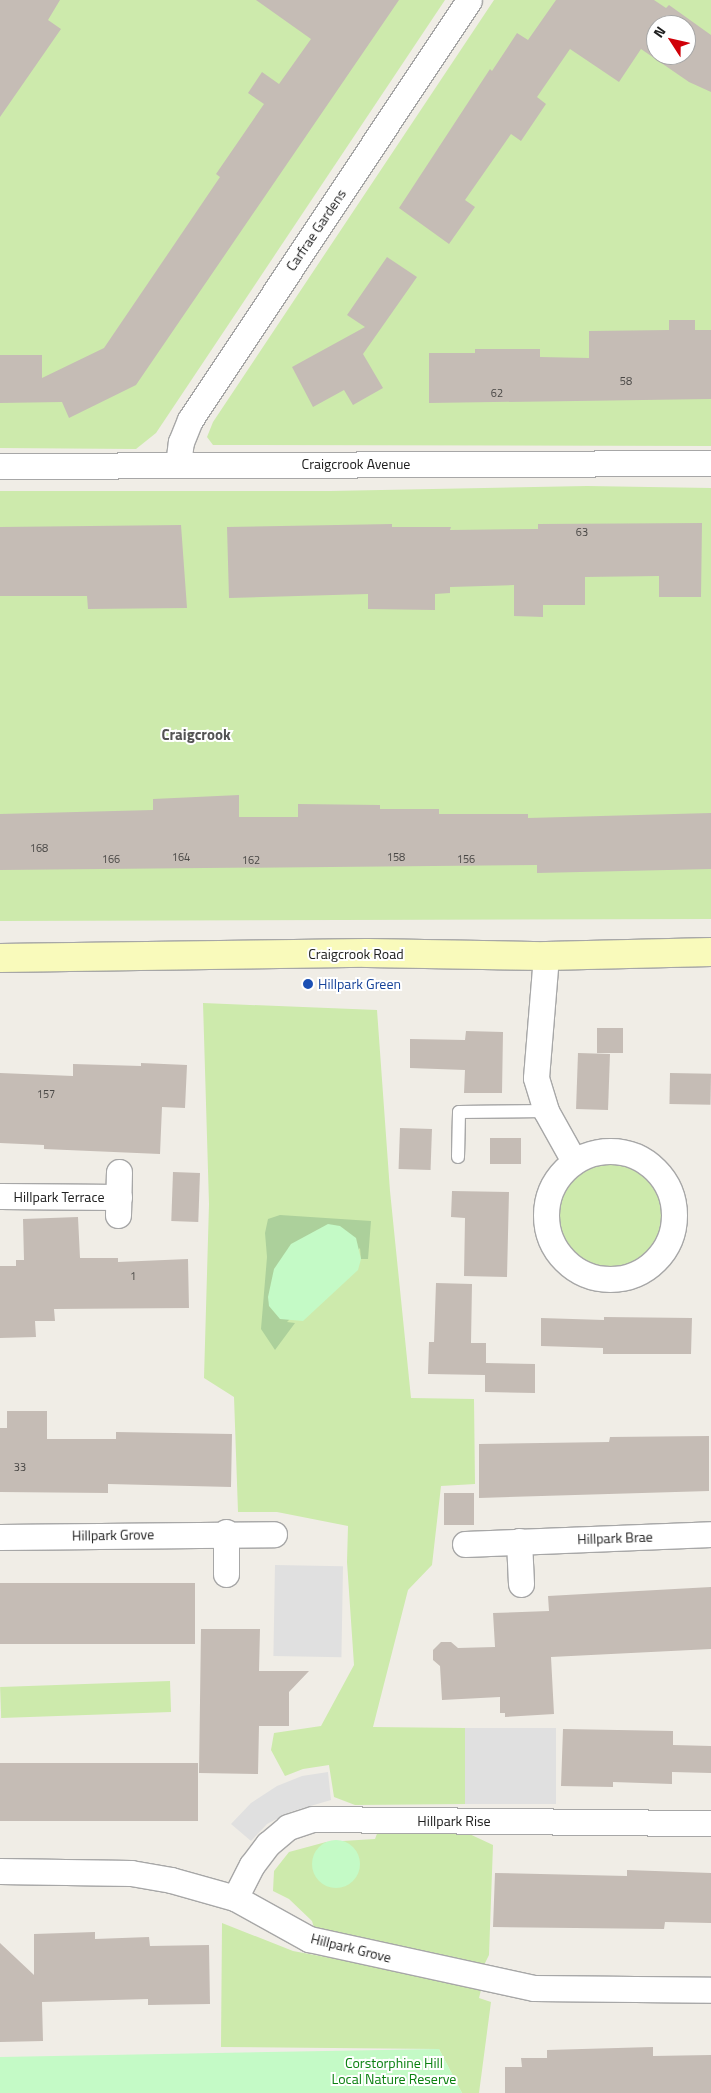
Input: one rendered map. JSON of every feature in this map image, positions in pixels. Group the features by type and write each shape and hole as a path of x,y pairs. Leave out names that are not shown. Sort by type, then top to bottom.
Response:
{"street":[{"name":"Carfrae Gardens","path":"178,465 180,442 190,420 469,0"},
{"name":"Craigcrook Avenue","path":"0,466 711,462"},
{"name":"Craigcrook Road","path":"0,958 367,954 546,956 711,952"},
{"path":"546,956 536,1064 546,1111 574,1161"},
{"path":"619,1151 642,1159 660,1174 671,1196 673,1225 662,1252 645,1269 623,1278 600,1279 577,1271 559,1256 548,1235 545,1212 557,1178 574,1161 596,1152 619,1151"},
{"name":"Hillpark Terrace","path":"0,1196 118,1206 119,1172"},
{"path":"226,1532 226,1574"},
{"name":"Hillpark Grove","path":"0,1537 226,1532 274,1534"},
{"name":"Hillpark Brae","path":"465,1544 711,1534"},
{"path":"520,1541 521,1584"},
{"name":"Hillpark Rise","path":"235,1898 252,1865 268,1844 288,1827 313,1819 711,1823"},
{"name":"Hillpark Grove","path":"0,1870 131,1873 203,1887 235,1898 309,1939 514,1984 555,1990 711,1990"}],"lane":[{"path":"458,1157 459,1112 546,1111"}],"green space":[{"path":"0,0 445,0 156,433 136,449 0,448"},
{"path":"494,0 711,0 711,446 213,445 207,437 213,422"},
{"path":"587,486 711,488 711,919 0,921 0,491 330,491"},
{"path":"203,1003 377,1010 390,1191 411,1398 474,1399 475,1484 441,1486 432,1565 408,1590 373,1727 465,1728 467,1804 355,1805 334,1797 329,1765 303,1769 285,1776 271,1750 274,1733 321,1726 354,1665 347,1562 348,1526 277,1512 238,1512 234,1397 204,1378 209,1204"},
{"path":"610,1161 631,1165 648,1177 660,1194 664,1215 660,1236 648,1253 631,1265 610,1269 589,1265 572,1253 560,1236 556,1215 560,1194 572,1177 589,1165"},
{"path":"280,1215 371,1221 368,1259 361,1259 360,1248 287,1322 295,1323 275,1350 261,1329 267,1257 265,1233 268,1219"},
{"path":"328,1224 340,1226 356,1238 361,1259 358,1270 303,1321 280,1319 269,1306 268,1297 274,1269 291,1244"},
{"path":"170,1681 171,1712 1,1718 0,1687"},
{"path":"378,1831 463,1831 493,1845 489,1955 484,1965 315,1931 312,1921 289,1899 273,1891 274,1871 289,1852 326,1842 375,1839"},
{"path":"336,1840 345,1842 353,1847 358,1855 360,1864 358,1873 353,1881 345,1886 336,1888 327,1886 319,1881 314,1873 312,1864 314,1855 319,1847 327,1842"},
{"path":"222,1923 293,1951 482,1986 479,1998 491,2002 479,2093 462,2093 439,2049 221,2047"},
{"name":"Corstorphine Hill Local Nature Reserve","path":"439,2049 462,2093 0,2093 0,2057"}],"shaded area":[{"path":"275,1565 343,1566 341,1657 273,1656"},
{"path":"465,1728 556,1728 556,1804 465,1804"},
{"path":"328,1772 331,1800 290,1812 267,1824 251,1841 231,1824 251,1803 277,1786 302,1776"}],"building":[{"path":"0,0 60,0 48,20 61,29 0,117"},
{"path":"256,0 399,0 136,385 69,418 62,402 0,403 0,355 42,355 42,378 104,348 220,177 216,174 264,104 248,93 262,72 279,84 311,39"},
{"path":"556,0 654,0 666,8 669,5 683,15 646,15 646,52 641,49 619,82 570,49 537,97 546,104 521,141 511,134 465,200 475,207 449,244 399,208 490,69 492,71 517,33 528,40"},
{"path":"696,24 711,35 711,92 689,82 664,65 696,65"},
{"path":"387,257 417,277 363,354 383,388 353,405 344,390 313,407 292,367 365,327 347,315"},
{"path":"669,320 695,320 695,330 711,330 711,399 429,403 429,353 475,353 475,349 540,349 540,357 589,358 589,331 669,330"},
{"path":"702,523 701,597 659,597 659,576 585,577 585,605 543,605 543,617 514,616 514,585 450,587 450,593 435,594 435,610 368,609 368,594 229,598 227,527 392,524 392,527 451,527 450,530 538,529 538,524"},
{"path":"181,525 187,608 88,609 87,596 0,596 0,527"},
{"path":"239,795 239,817 298,817 298,804 380,805 380,809 439,809 439,814 528,814 528,818 711,813 711,869 537,873 537,865 0,870 0,814 153,810 153,799"},
{"path":"597,1028 623,1028 623,1053 597,1053"},
{"path":"466,1031 503,1032 502,1093 464,1093 465,1070 410,1068 410,1039 465,1040"},
{"path":"578,1053 610,1054 608,1110 576,1109"},
{"path":"141,1063 187,1065 185,1108 162,1107 160,1154 44,1149 44,1145 0,1143 0,1073 73,1076 73,1064 141,1066"},
{"path":"670,1073 711,1074 710,1105 669,1104"},
{"path":"400,1128 432,1129 431,1170 399,1169"},
{"path":"490,1138 521,1138 521,1164 490,1164"},
{"path":"173,1172 200,1173 198,1222 171,1221"},
{"path":"452,1191 509,1192 507,1277 464,1276 465,1218 451,1217"},
{"path":"78,1217 80,1258 118,1258 118,1262 188,1259 189,1308 54,1309 55,1321 35,1321 36,1337 0,1338 0,1266 16,1266 16,1260 24,1260 23,1219"},
{"path":"436,1283 472,1284 471,1343 486,1343 486,1363 535,1364 535,1393 485,1392 485,1375 428,1374 429,1342 434,1342"},
{"path":"604,1317 692,1318 691,1354 603,1354 603,1348 541,1346 541,1318 604,1320"},
{"path":"7,1411 47,1411 47,1439 116,1439 116,1432 232,1434 231,1487 108,1484 108,1493 0,1492 0,1428 7,1428"},
{"path":"709,1436 709,1491 479,1498 479,1444 609,1442 610,1437"},
{"path":"444,1493 474,1493 474,1525 444,1525"},
{"path":"0,1583 195,1583 195,1644 0,1644"},
{"path":"711,1587 711,1649 551,1657 554,1714 505,1717 505,1713 500,1713 500,1697 442,1700 440,1666 433,1660 433,1650 441,1642 451,1642 458,1648 495,1647 493,1613 549,1611 548,1596"},
{"path":"201,1629 260,1629 259,1671 309,1671 289,1692 289,1726 259,1726 258,1774 199,1773"},
{"path":"563,1729 673,1731 673,1745 711,1746 711,1773 672,1772 672,1784 613,1782 613,1787 561,1786"},
{"path":"0,1763 198,1763 198,1821 0,1821"},
{"path":"627,1870 711,1873 711,1923 665,1922 664,1929 493,1927 495,1873 627,1876"},
{"path":"95,1932 95,1939 149,1937 150,1946 209,1945 210,2004 148,2005 148,1999 42,2002 43,2041 0,2042 0,1943 34,1975 34,1934"},
{"path":"653,2047 653,2056 711,2055 711,2093 505,2093 505,2067 522,2067 521,2058 547,2058 547,2050"}],"place":[{"name":"Hillpark Green","path":"308,984"}],"district":[{"name":"Craigcrook","path":"196,735"}]}
